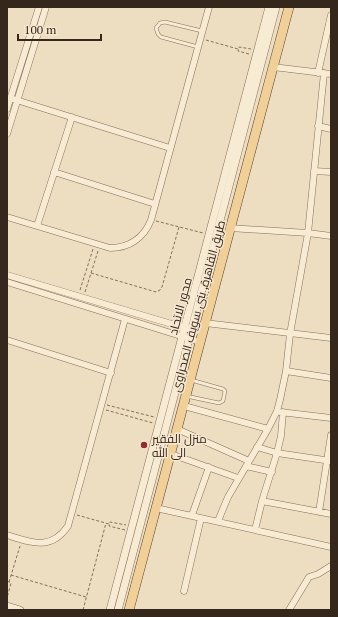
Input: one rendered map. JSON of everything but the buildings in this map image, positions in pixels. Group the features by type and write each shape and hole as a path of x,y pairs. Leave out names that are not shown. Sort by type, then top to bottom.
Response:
{"main road":[{"name":"طريق القاهرة, بنى سويف الصحراوى","path":"129,610 289,7"}],"street":[{"path":"7,109 39,7"},
{"path":"7,134 46,7"},
{"path":"7,217 97,245 115,248 131,244 143,234 151,220 209,7"},
{"name":"محور الاتحاد","path":"189,328 210,235 269,7"},
{"name":"محور الاتحاد","path":"110,610 160,422 189,328 276,7"},
{"path":"255,530 281,436 280,412 290,334 308,233 318,126 321,73 331,15"},
{"path":"273,67 331,74"},
{"path":"10,98 170,148"},
{"path":"37,226 72,117"},
{"path":"318,126 331,129"},
{"path":"314,171 331,172"},
{"path":"54,172 155,204"},
{"path":"230,228 331,236"},
{"path":"7,275 189,328 331,338"},
{"path":"7,282 200,342"},
{"path":"7,535 40,544 54,540 66,530 71,521 125,319"},
{"name":"محور الاتحاد","path":"118,610 186,338"},
{"path":"7,340 111,373"},
{"path":"286,371 331,378"},
{"path":"184,406 268,429"},
{"path":"280,412 331,418"},
{"path":"218,521 238,478 280,412"},
{"path":"177,430 247,464 272,472"},
{"path":"319,512 329,461 331,435"},
{"path":"257,447 277,453 329,461"},
{"path":"171,454 238,478"},
{"path":"192,516 209,467"},
{"path":"262,501 331,514"},
{"path":"156,508 331,546"},
{"path":"184,591 201,518"},
{"path":"289,610 309,577 323,572 331,566"},
{"path":"7,606 20,610"}],"lane":[{"path":"198,47 161,37 156,28 160,23 165,22 202,31"},
{"path":"186,396 219,403 223,401 226,394 223,389 190,380"}],"path":[{"path":"200,39 238,49 238,51 257,53"},
{"path":"238,49 240,46 257,53"},
{"path":"151,220 210,235"},
{"path":"91,273 156,292 158,291 162,287 179,227"},
{"path":"80,297 91,273 97,245"},
{"path":"80,297 97,245"},
{"path":"102,406 128,410 160,422"},
{"path":"102,406 127,416 160,422"},
{"path":"127,416 128,410"},
{"path":"136,418 138,413"},
{"path":"72,514 110,524 111,522 132,529"},
{"path":"83,610 106,523"},
{"path":"110,524 109,526 132,529"},
{"path":"7,598 11,583 8,581 22,540"},
{"path":"11,575 87,597"}],"place":[{"name":"منزل الفقير الى الله","path":"144,445"}]}
